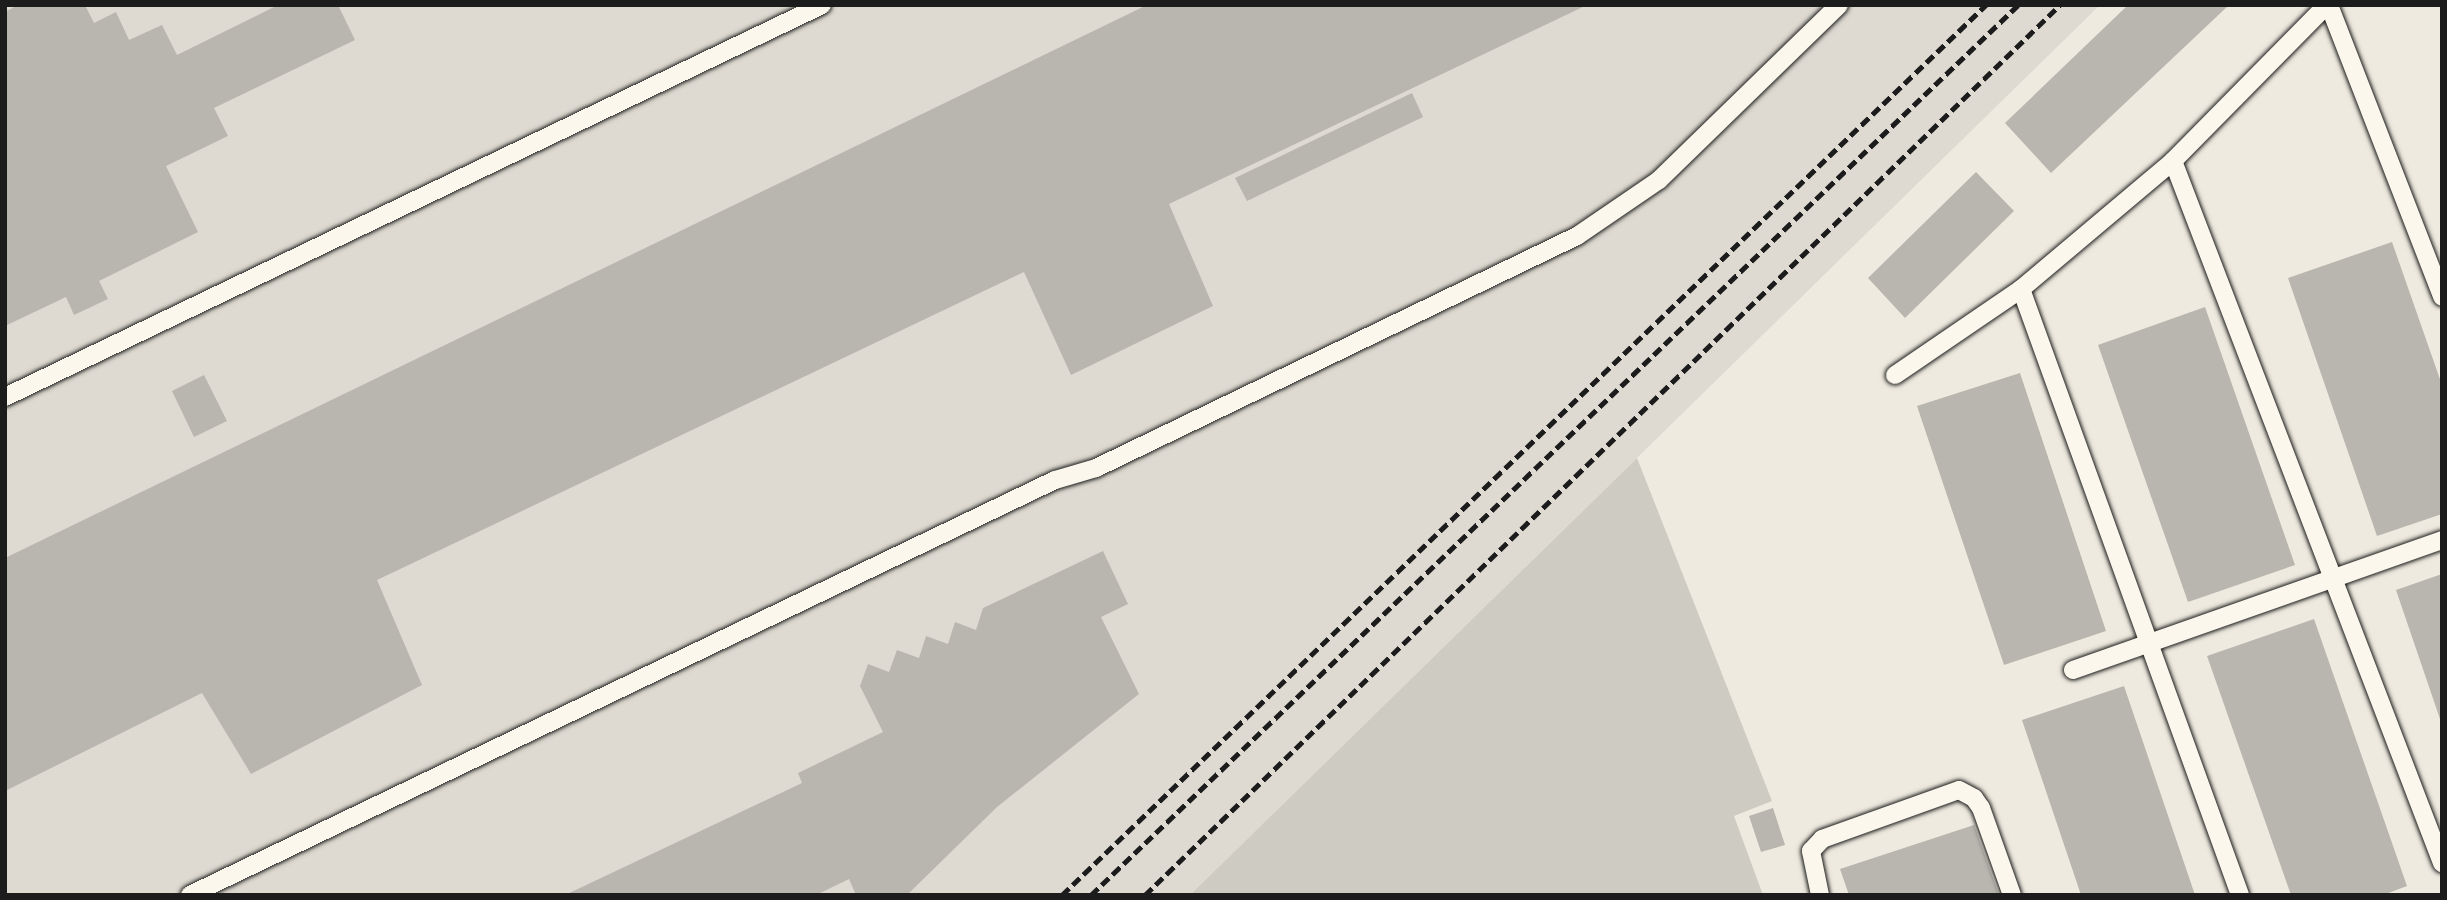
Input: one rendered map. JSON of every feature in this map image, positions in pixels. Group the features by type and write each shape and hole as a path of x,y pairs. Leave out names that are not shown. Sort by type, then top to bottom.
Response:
{"lane":[{"path":"5,397 822,5"},
{"path":"190,895 1577,236 1659,180 1839,5"},
{"path":"1895,375 2021,289 2173,161 2328,5 2442,297"},
{"path":"2173,161 2442,863"},
{"path":"2021,289 2240,895"},
{"path":"2073,670 2442,540"},
{"path":"1820,895 1811,851 1822,839 1959,790 1974,798 1981,808 2011,895"}],"shaded area":[{"path":"5,5 2100,5 1190,895 5,895"},
{"path":"1637,458 1772,801 1734,816 1763,895 1190,895"}],"building":[{"path":"18,5 85,5 94,23 116,12 129,40 162,25 177,55 278,5 338,5 355,40 214,108 228,136 166,166 198,232 99,281 108,299 74,315 66,297 5,326 5,12"},
{"path":"1147,5 1587,5 1169,204 1213,306 1071,375 1024,272 377,580 422,685 251,774 202,693 5,791 5,558"},
{"path":"2128,5 2229,5 2051,173 2005,123"},
{"path":"1412,93 1423,117 1247,201 1235,178"},
{"path":"1976,172 2014,211 1905,318 1868,278"},
{"path":"2392,242 2442,385 2442,514 2377,536 2288,278"},
{"path":"2205,307 2295,565 2188,602 2098,345"},
{"path":"2020,373 2106,631 2004,665 1917,406"},
{"path":"204,375 227,421 194,437 172,391"},
{"path":"1103,551 1128,604 1101,617 1139,694 997,807 907,895 856,895 849,879 816,895 565,895 802,783 798,773 883,732 860,686 868,664 889,672 897,650 919,658 926,636 948,644 955,622 976,630 983,608"},
{"path":"2442,574 2442,722 2441,722 2396,590"},
{"path":"2314,619 2407,886 2383,895 2291,895 2207,656"},
{"path":"2124,686 2195,895 2081,895 2022,720"},
{"path":"1773,808 1785,845 1761,852 1749,816"},
{"path":"1974,825 1999,895 1849,895 1840,869"}],"railway":[{"path":"1062,895 1986,5"},
{"path":"1091,895 2018,5"},
{"path":"1145,895 2060,5"}]}
